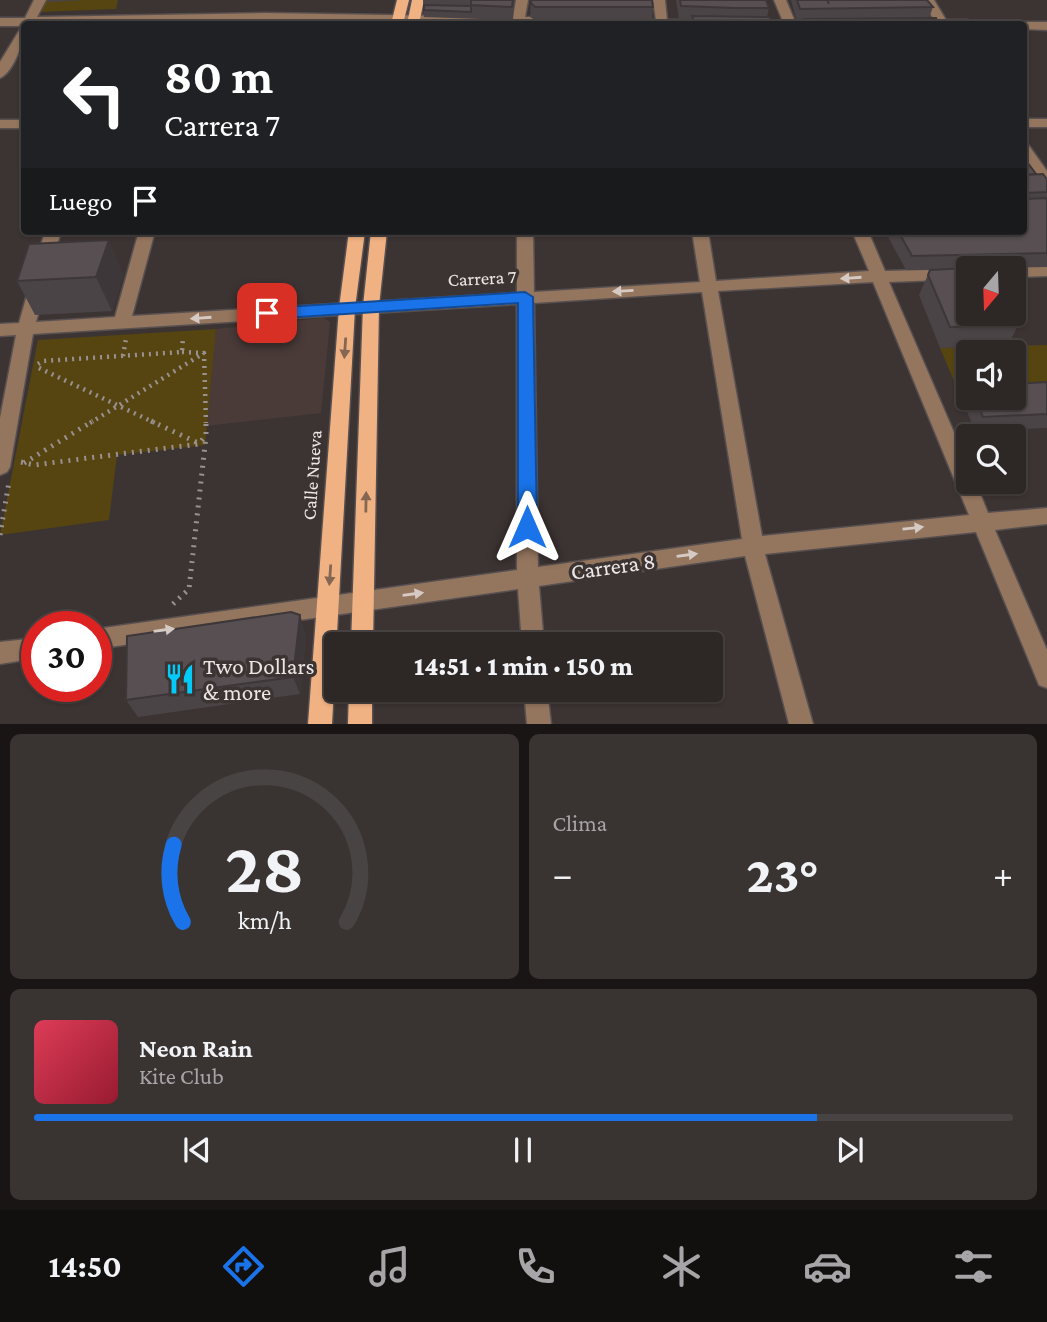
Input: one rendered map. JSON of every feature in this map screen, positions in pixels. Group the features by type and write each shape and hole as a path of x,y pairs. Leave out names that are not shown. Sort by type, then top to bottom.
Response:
{"main road":[{"path":"398,21 403,0"},
{"path":"413,21 418,0"},
{"name":"Calle Nueva","path":"320,723 347,308 356,235"},
{"path":"362,632 371,306 379,235"},
{"path":"360,723 361,702"}],"street":[{"path":"29,21 40,0"},
{"path":"216,20 226,0"},
{"path":"518,21 522,0"},
{"path":"659,0 662,21"},
{"path":"780,0 789,21"},
{"path":"928,0 940,21"},
{"path":"67,21 116,16 307,21"},
{"path":"0,22 21,24"},
{"path":"1027,26 1047,26"},
{"path":"0,74 21,36"},
{"path":"1027,123 1047,123"},
{"path":"0,124 21,124"},
{"path":"1027,153 1047,181"},
{"path":"8,465 26,328 52,235"},
{"path":"121,324 146,235"},
{"path":"525,235 528,578 532,632"},
{"path":"701,235 752,546 801,723"},
{"path":"862,235 1047,677"},
{"path":"1026,272 1047,271"},
{"name":"Carrera 7","path":"0,330 877,276 956,274"},
{"name":"Carrera 8","path":"112,627 328,606 752,546 982,520 1047,516"},
{"path":"0,653 21,650"},
{"path":"537,702 538,723"}],"path":[{"path":"182,352 183,337"},
{"path":"123,355 126,341"},
{"path":"24,463 116,404 204,353"},
{"path":"30,375 35,366 43,361 204,353"},
{"path":"163,610 180,600 189,589 206,435 204,353"},
{"path":"35,366 199,444"},
{"path":"0,535 8,465 34,465 199,444 206,435"}],"shaded area":[{"path":"45,0 118,0 116,9 38,12"},
{"path":"323,318 330,322 321,413 206,426 216,329"},
{"path":"216,329 205,445 117,455 109,520 0,535 38,340"},
{"path":"1047,345 1047,396 1026,398 1026,346"},
{"path":"940,348 956,348 956,386"}],"building":[{"path":"471,0 513,0 512,7 471,5"},
{"path":"531,0 652,0 653,7 535,7"},
{"path":"680,0 766,0 769,8 681,6"},
{"path":"797,0 927,0 933,7 800,9"},
{"path":"424,5 471,6 471,12 424,10"},
{"path":"692,16 770,17 772,21 694,21"},
{"path":"936,18 938,21 804,21"},
{"path":"1027,162 1036,174 1027,175"},
{"path":"1043,174 1047,179 1047,192 1027,193 1027,175"},
{"path":"1047,198 1047,253 912,256 900,235 1027,235 1027,199"},
{"path":"109,240 96,277 17,281 29,244"},
{"path":"956,269 956,326 984,326 950,327 928,275 930,270"},
{"path":"1047,382 1047,414 983,417 980,410 1026,410 1026,383"},
{"path":"291,612 300,615 293,677 126,700 127,636"}],"place":[{"name":"Two Dollars & more","path":"180,679"}],"route":[{"path":"267,313 525,297 527,527"}]}
